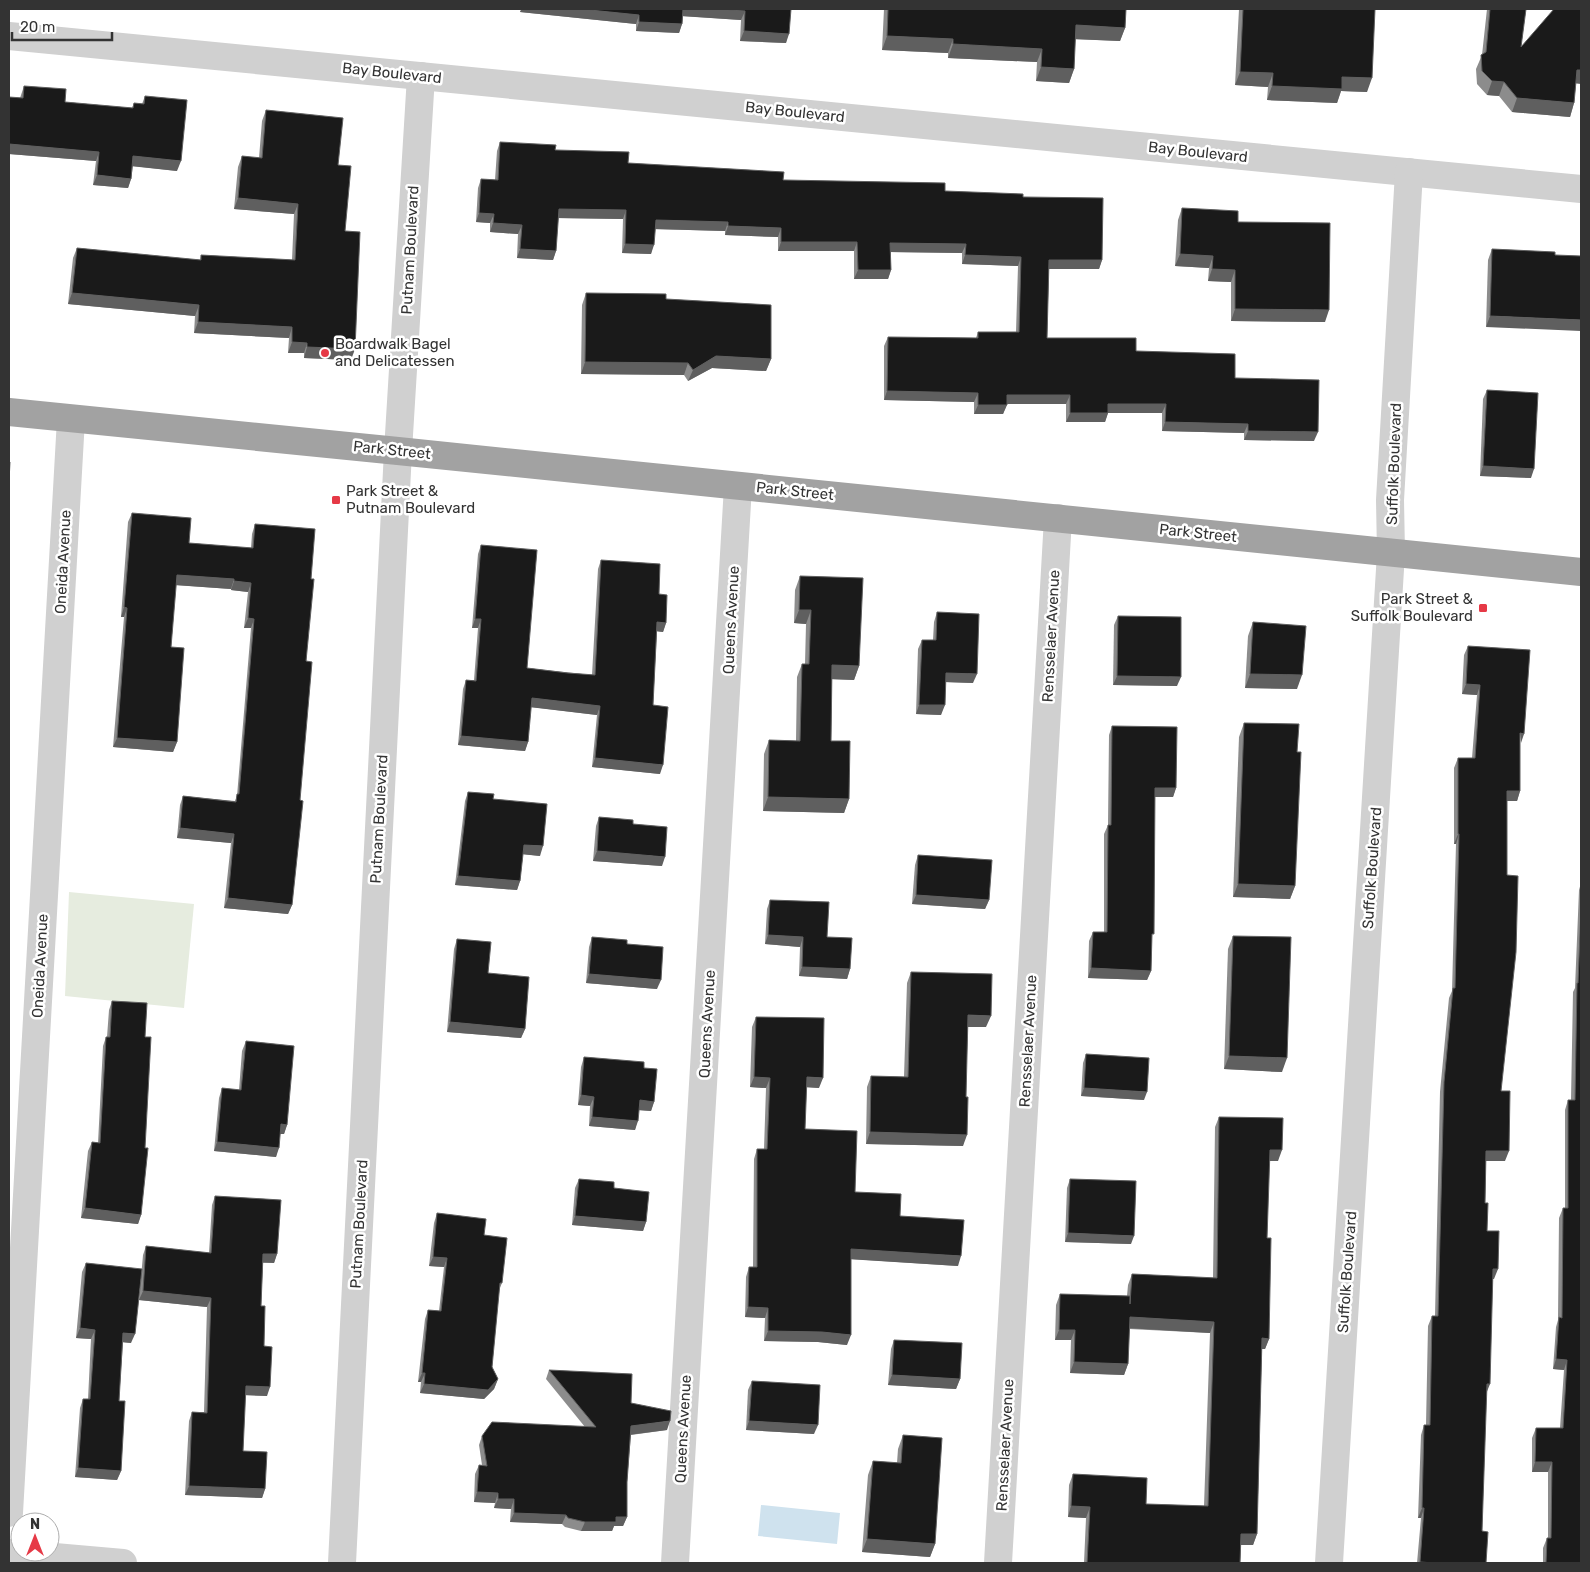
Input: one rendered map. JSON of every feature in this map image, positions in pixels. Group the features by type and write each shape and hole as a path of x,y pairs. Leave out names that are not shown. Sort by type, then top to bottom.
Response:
{"highway":[{"name":"Park Street","path":"9,412 1581,572"}],"street":[{"name":"Bay Boulevard","path":"9,36 1581,189"},
{"name":"Putnam Boulevard","path":"342,1563 398,451 421,76"},
{"name":"Suffolk Boulevard","path":"1329,1563 1392,552 1390,500 1409,172"},
{"name":"Oneida Avenue","path":"9,1513 71,419"},
{"name":"Queens Avenue","path":"675,1563 738,486"},
{"name":"Rensselaer Avenue","path":"998,1563 1058,518"},
{"path":"9,1553 123,1563"}],"shaded area":[{"path":"69,892 194,904 184,1008 65,996"}],"water":[{"path":"761,1505 840,1513 837,1544 758,1536"}],"building":[{"path":"580,9 683,9 682,24 639,22 639,15"},
{"path":"711,9 791,9 789,34 744,31 745,11"},
{"path":"888,9 1126,9 1125,28 1076,25 1074,69 1041,67 1042,49 953,44 953,39 887,36"},
{"path":"1243,9 1375,9 1372,78 1342,77 1342,89 1272,86 1273,73 1240,72"},
{"path":"1490,9 1526,9 1521,47 1554,9 1581,9 1581,70 1577,70 1574,103 1517,98 1504,82 1492,81 1482,71 1481,55 1486,52"},
{"path":"24,86 66,89 65,102 133,108 134,103 144,104 145,96 187,100 181,161 133,156 131,179 97,175 99,152 9,144 9,97 23,98"},
{"path":"266,110 343,118 338,165 351,166 345,231 360,232 355,349 307,347 307,343 292,342 292,327 198,322 199,305 72,293 77,248 201,260 201,255 295,260 298,204 238,198 242,156 262,158"},
{"path":"500,142 556,145 555,150 629,152 628,163 784,172 783,180 945,183 945,191 1023,194 1023,197 1103,198 1102,260 1049,260 1047,338 1136,338 1136,351 1235,354 1235,378 1319,380 1318,432 1248,431 1248,424 1165,422 1166,404 1108,404 1108,413 1070,413 1070,395 1007,395 1007,405 978,405 978,393 887,391 888,337 978,338 978,332 1019,332 1021,257 965,255 966,244 890,243 891,270 858,270 857,242 781,242 781,228 728,226 728,222 656,220 654,245 625,244 626,210 559,209 556,251 520,249 522,225 493,223 494,214 479,213 481,179 498,180"},
{"path":"1182,208 1238,211 1238,222 1330,223 1329,310 1235,309 1235,270 1212,269 1213,256 1180,254"},
{"path":"1492,249 1555,252 1555,255 1581,256 1581,320 1490,316"},
{"path":"586,293 666,294 666,299 771,305 771,359 716,356 693,370 688,363 585,362"},
{"path":"1487,390 1538,393 1534,469 1483,466"},
{"path":"132,513 191,518 189,543 253,548 255,524 315,529 311,579 314,579 306,661 312,662 300,800 303,801 292,905 228,898 234,834 180,828 183,796 236,802 237,794 239,794 254,619 248,618 251,583 234,581 234,579 177,575 171,647 184,648 177,742 117,738 127,608 124,607"},
{"path":"481,545 537,550 527,668 568,673 595,675 601,560 660,564 659,594 667,595 666,623 657,622 653,705 668,707 663,765 595,758 600,706 532,698 528,742 461,736 466,680 476,681 481,619 475,619"},
{"path":"800,576 863,578 859,666 832,665 831,741 850,741 849,799 768,797 769,740 800,741 802,664 809,664 811,610 799,610"},
{"path":"937,612 979,614 977,674 946,673 945,705 919,705 922,640 936,640"},
{"path":"1118,616 1181,617 1181,677 1117,676"},
{"path":"1253,622 1306,626 1302,675 1250,674"},
{"path":"1468,646 1530,650 1524,734 1520,733 1520,791 1507,791 1507,875 1518,876 1516,952 1501,1091 1510,1091 1509,1151 1486,1151 1485,1203 1488,1203 1487,1231 1499,1231 1498,1269 1493,1269 1490,1384 1487,1384 1482,1531 1488,1532 1486,1563 1434,1563 1420,1562 1424,1508 1422,1508 1424,1425 1430,1425 1432,1316 1438,1316 1444,1082 1453,988 1455,988 1459,834 1458,758 1475,758 1480,685 1466,684"},
{"path":"1244,723 1299,724 1297,752 1301,752 1295,886 1238,884"},
{"path":"1112,726 1177,727 1176,788 1155,788 1154,934 1152,934 1151,971 1091,968 1093,932 1107,932 1108,825 1111,825"},
{"path":"468,792 494,794 493,799 547,804 543,846 524,845 520,881 458,876"},
{"path":"599,817 633,820 633,824 667,827 665,857 597,851"},
{"path":"918,855 992,860 989,900 916,895"},
{"path":"770,900 829,902 827,937 852,938 850,969 802,967 803,937 768,935"},
{"path":"1581,909 1581,1563 1546,1563 1547,1538 1551,1538 1552,1462 1535,1462 1536,1428 1563,1428 1567,1360 1556,1359 1559,1317 1562,1318 1563,1208 1568,1208 1568,1100 1575,1100 1577,983"},
{"path":"1233,936 1291,937 1287,1058 1229,1056"},
{"path":"592,937 627,940 627,944 663,947 661,980 589,974"},
{"path":"457,939 491,942 488,973 529,977 525,1029 450,1022"},
{"path":"911,972 992,974 991,1016 968,1015 967,1135 870,1132 871,1076 908,1077"},
{"path":"112,1001 147,1003 145,1037 151,1037 145,1148 148,1148 141,1215 85,1208 92,1142 100,1143 106,1037 110,1037"},
{"path":"756,1017 824,1018 823,1078 807,1077 805,1129 857,1131 855,1192 901,1194 900,1216 964,1220 961,1256 851,1249 851,1335 822,1332 768,1331 768,1308 748,1307 749,1267 757,1267 757,1149 767,1149 770,1078 754,1077"},
{"path":"246,1041 294,1046 287,1125 281,1124 279,1148 217,1142 222,1088 241,1090"},
{"path":"1086,1054 1149,1058 1147,1092 1084,1088"},
{"path":"584,1057 644,1062 644,1068 657,1069 654,1102 640,1100 638,1121 592,1117 594,1097 581,1095"},
{"path":"1219,1117 1283,1118 1282,1150 1270,1150 1267,1238 1271,1238 1269,1339 1262,1338 1257,1534 1241,1534 1240,1563 1087,1563 1090,1507 1071,1506 1073,1474 1147,1478 1146,1504 1208,1506 1214,1322 1130,1317 1128,1364 1074,1362 1075,1330 1059,1330 1060,1294 1130,1296 1130,1304 1132,1274 1217,1278"},
{"path":"579,1179 614,1182 614,1188 649,1192 646,1222 575,1216"},
{"path":"1070,1179 1136,1181 1134,1236 1068,1233"},
{"path":"215,1196 281,1200 277,1254 263,1254 261,1306 265,1306 264,1346 272,1347 270,1387 246,1386 243,1451 267,1452 265,1489 189,1486 192,1412 207,1413 211,1298 143,1291 146,1246 211,1253"},
{"path":"437,1213 486,1219 484,1235 507,1238 502,1283 500,1283 492,1367 498,1379 488,1390 424,1384 425,1373 422,1373 428,1310 441,1311 447,1258 433,1257"},
{"path":"86,1263 142,1269 135,1334 123,1333 119,1401 125,1401 121,1471 78,1468 83,1399 90,1399 95,1330 80,1328"},
{"path":"894,1340 962,1343 960,1379 892,1375"},
{"path":"549,1370 632,1374 631,1403 671,1411 670,1421 631,1426 627,1482 627,1517 616,1517 616,1522 585,1522 568,1518 566,1515 514,1513 514,1499 498,1499 498,1493 477,1492 479,1465 487,1466 482,1436 492,1422 596,1427"},
{"path":"752,1381 820,1385 818,1425 749,1421"},
{"path":"903,1435 942,1438 935,1544 867,1539 873,1461 901,1463"}],"place":[{"name":"Boardwalk Bagel and Delicatessen","path":"325,353"},
{"name":"Park Street & Putnam Boulevard","path":"336,500"},
{"name":"Park Street & Suffolk Boulevard","path":"1483,608"}]}
